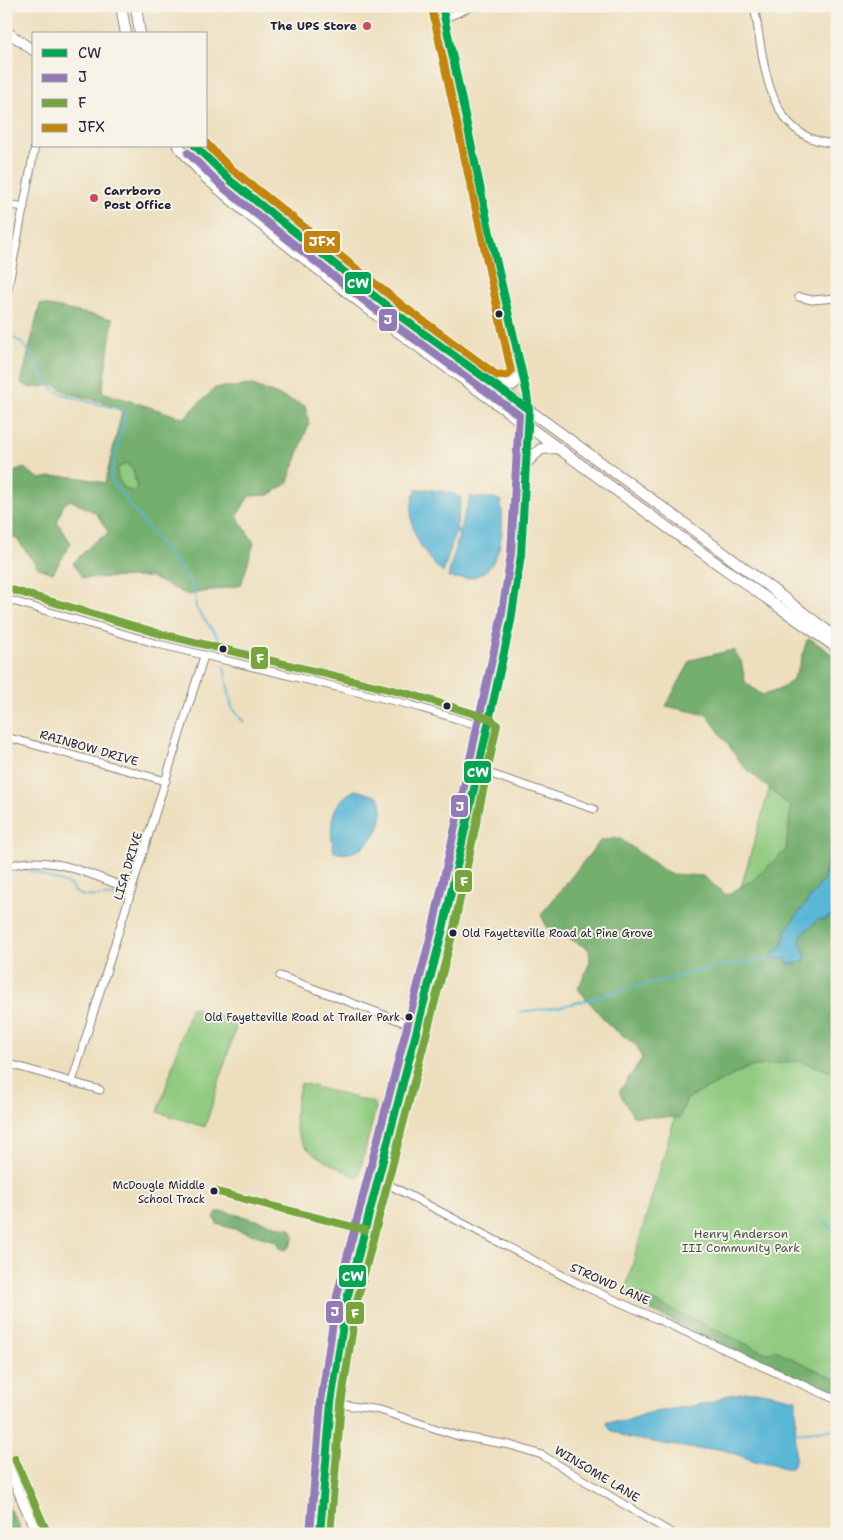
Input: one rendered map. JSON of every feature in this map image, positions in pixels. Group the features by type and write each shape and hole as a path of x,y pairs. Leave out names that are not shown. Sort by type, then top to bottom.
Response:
{"highway":[{"path":"121,6 126,32"},
{"path":"136,6 140,32"},
{"path":"180,148 205,177 249,215 390,326 837,648"},
{"path":"197,148 222,174 397,314 837,638"},
{"path":"495,386 514,385 522,374"},
{"path":"525,464 541,449 558,448"}],"main road":[{"path":"6,30 32,49"},
{"path":"6,1463 37,1534"}],"street":[{"path":"320,1534 331,1402 347,1299 419,1028 479,770 511,621 520,563 529,410 442,6"},
{"path":"445,18 473,6"},
{"path":"754,6 772,94 778,111 787,123 802,135 837,144"},
{"path":"6,299 35,148"},
{"path":"6,204 24,207"},
{"path":"799,297 812,300 837,298"},
{"path":"6,599 204,656 411,706 487,728"},
{"name":"LISA DRIVE","path":"72,1082 204,656"},
{"name":"RAINBOW DRIVE","path":"6,737 166,781"},
{"path":"479,770 594,809"},
{"path":"6,867 33,860 52,862 132,890"},
{"path":"280,976 419,1028"},
{"path":"6,1063 100,1090"},
{"name":"STROWD LANE","path":"378,1179 577,1283 837,1400"},
{"name":"WINSOME LANE","path":"331,1402 380,1410 458,1436 510,1445 542,1454 673,1534"}],"green space":[{"path":"40,304 113,319 102,392 184,418 215,388 253,385 305,406 309,423 287,484 269,495 249,496 237,516 254,543 241,585 188,595 150,577 83,578 73,563 93,543 109,533 96,513 70,500 64,504 57,522 71,543 53,573 38,568 16,538 6,537 6,485 11,473 24,468 40,479 65,476 105,483 122,412 106,403 68,393 54,385 31,388 21,383","holes":["125,463 133,469 137,487 132,492 120,483 117,469"]},
{"path":"125,463 133,469 137,487 132,493 122,485 118,477 117,469"},
{"path":"811,639 837,658 837,748 832,756 837,831 831,844 824,879 787,929 781,949 773,954 772,958 806,956 800,941 801,935 819,919 824,920 837,912 837,1073 798,1061 749,1067 687,1099 679,1118 633,1116 619,1092 642,1059 637,1046 610,1026 578,989 590,962 589,949 547,927 541,915 600,841 619,838 669,874 703,876 726,895 753,880 786,850 791,807 744,767 707,715 666,706 691,660 733,650 741,661 745,682 762,695 774,692 783,687 794,676 807,640"},
{"name":"Henry Anderson III Community Park","path":"811,644 837,663 837,1392 624,1294"},
{"path":"191,1007 238,1021 205,1127 158,1112"},
{"path":"301,1083 374,1103 376,1107 358,1178 313,1153 304,1145 298,1135 295,1121 296,1105"},
{"path":"217,1212 226,1212 291,1229 294,1237 286,1250 281,1249 275,1241 217,1224 214,1217"},
{"path":"640,1295 766,1353 775,1350 837,1380 837,1398 632,1302"},
{"path":"6,1501 19,1525 20,1534 6,1534"}],"water":[{"path":"426,489 451,493 461,498 456,529 459,531 470,497 494,498 501,501 502,530 500,545 496,557 489,568 479,575 465,578 448,577 459,534 455,533 443,573 434,564 420,545 411,513 416,490"},
{"path":"355,790 379,797 382,808 378,829 365,846 345,853 334,852 333,816 340,802 346,795"},
{"path":"837,831 837,912 824,920 819,919 801,935 800,942 806,956 804,962 788,964 786,959 771,958 773,954 781,949 787,929 824,879 831,844"},
{"path":"745,1392 763,1392 796,1399 795,1462 789,1470 770,1463 757,1462 721,1449 695,1449 629,1438 611,1430 606,1422 622,1422 648,1413 710,1403 725,1396"}],"waterway":[{"path":"7,336 24,345 44,378 58,392 81,400 126,411 110,479 194,587 196,608 224,645 225,656"},
{"path":"224,667 232,708 245,723"},
{"path":"15,869 22,868 70,885 74,891 84,896 116,896 120,901"},
{"path":"518,1012 559,1007 707,969 772,958"},
{"path":"820,1216 837,1234"},
{"path":"795,1433 837,1429"}],"transit line":[{"name":"CW","path":"320,1534 331,1403 347,1299 443,929 511,621 521,555 529,410 527,394 489,229 442,6"},
{"name":"JFX","path":"208,145 229,167 403,306 498,376 508,375 511,371 432,8"},
{"name":"CW","path":"197,148 231,181 397,314 529,410"},
{"name":"J","path":"188,153 225,189 391,322 519,415 511,554 501,619 433,927 337,1296 321,1402 310,1533"},
{"name":"F","path":"9,589 161,634 413,695 491,719 497,725 453,932 357,1301 341,1404 330,1534"},
{"name":"F","path":"214,1191 365,1230"},
{"name":"F","path":"15,1459 46,1530"}],"place":[{"name":"The UPS Store","path":"367,26"},
{"name":"Carrboro Post Office","path":"94,198"},
{"name":"Old Fayetteville Road at Pine Grove","path":"453,933"},
{"name":"Old Fayetteville Road at Trailer Park","path":"409,1017"},
{"name":"McDougle Middle School Track","path":"214,1191"}]}
